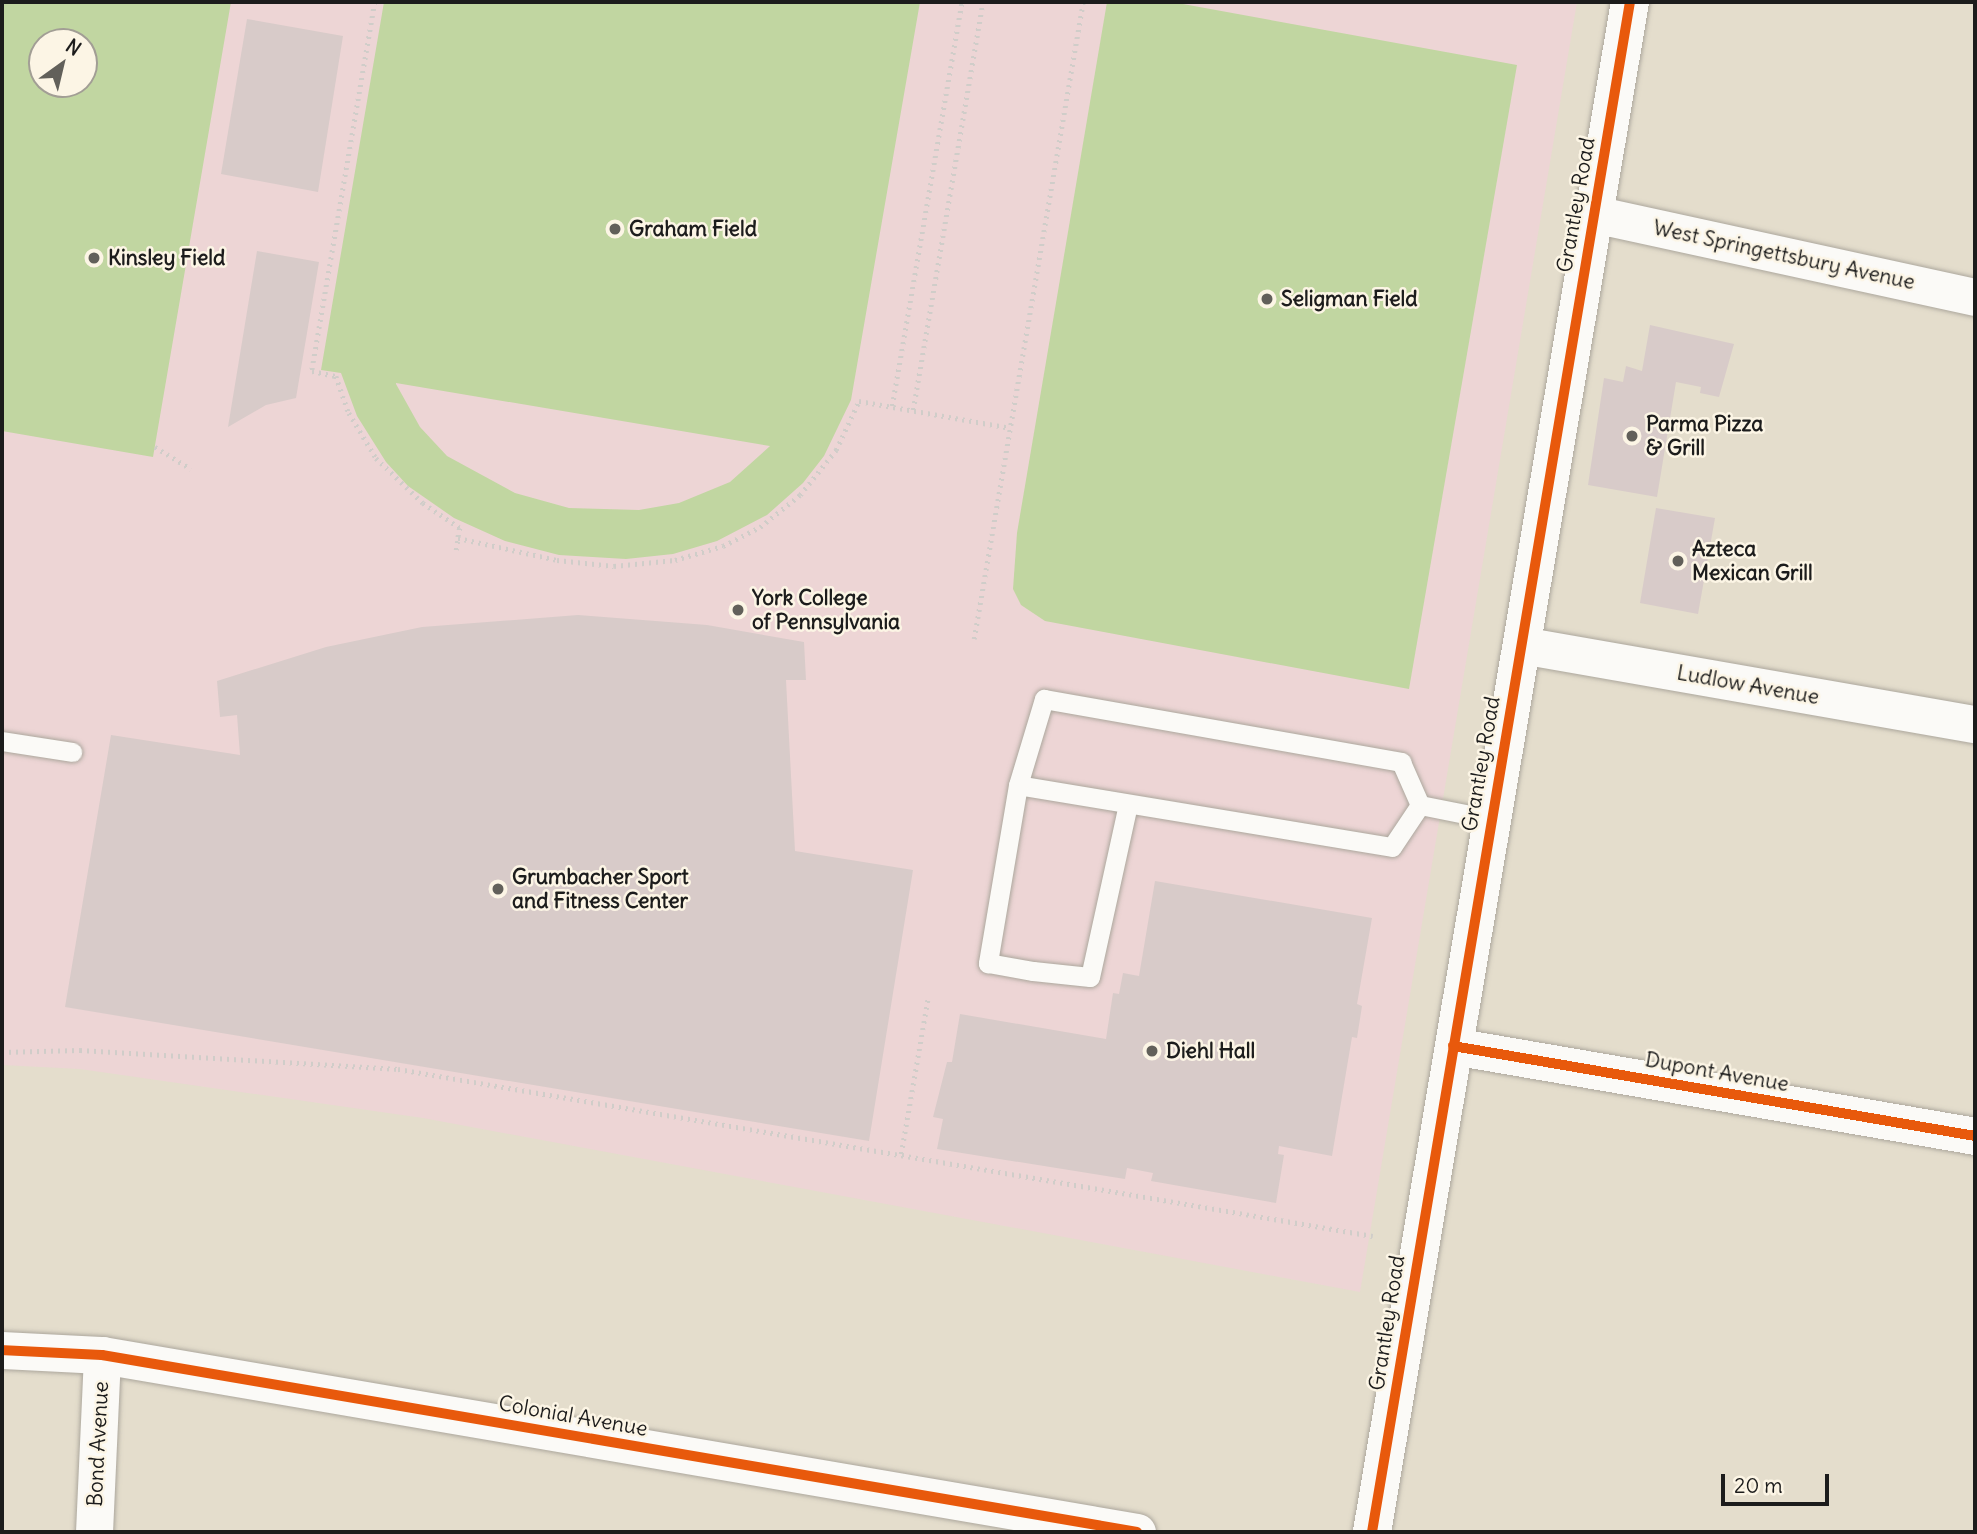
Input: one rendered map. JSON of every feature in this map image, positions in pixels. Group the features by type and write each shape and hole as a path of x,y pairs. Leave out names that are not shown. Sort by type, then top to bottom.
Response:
{"street":[{"name":"Grantley Road","path":"1372,1532 1490,819 1630,2"},
{"name":"West Springettsbury Avenue","path":"1594,214 1975,297"},
{"name":"Ludlow Avenue","path":"1521,645 1975,724"},
{"name":"Dupont Avenue","path":"1453,1046 1975,1136"},
{"name":"Colonial Avenue","path":"2,1350 102,1355 1094,1529 1137,1532"},
{"name":"Bond Avenue","path":"94,1532 102,1355"}],"lane":[{"path":"1128,804 1090,977 988,963 1018,785 1044,699 1401,762 1420,805"},
{"path":"2,741 72,752"},
{"path":"1018,785 1392,847 1420,805"},
{"path":"1420,805 1490,819"}],"path":[{"path":"375,2 312,371 336,376 349,413 376,457 423,503 460,528 456,550"},
{"path":"892,406 962,2"},
{"path":"913,410 983,2"},
{"path":"974,639 1083,2"},
{"path":"458,538 557,560 614,566 699,554 743,538 800,495 836,450 859,401 1010,428"},
{"path":"155,447 191,469"},
{"path":"901,1154 928,997"},
{"path":"2,1052 80,1050 398,1069 1373,1236"}],"shaded area":[{"name":"York College of Pennsylvania","path":"2,2 1577,2 1360,1292 423,1118 80,1069 2,1065"}],"green space":[{"name":"Kinsley Field","path":"2,2 231,2 153,457 2,431"},
{"name":"Graham Field","path":"384,2 920,2 851,400 824,456 803,483 767,515 717,541 673,554 626,559 559,555 505,541 454,518 408,486 386,462 357,416 341,373 321,370","holes":["396,383 770,446 730,482 679,503 639,510 569,508 515,493 447,456 420,427"]},
{"name":"Seligman Field","path":"1107,2 1172,2 1517,65 1409,689 1045,621 1021,605 1013,589 1017,533"}],"building":[{"path":"247,19 343,36 318,192 221,174"},
{"path":"257,251 319,262 296,398 266,405 228,427"},
{"path":"1650,325 1734,344 1719,397 1700,393 1701,387 1676,382 1657,497 1588,485 1604,378 1623,382 1626,366 1642,371"},
{"name":"Azteca Mexican Grill","path":"1656,508 1715,518 1698,614 1640,603"},
{"name":"Grumbacher Sport and Fitness Center","path":"578,615 707,625 804,642 806,680 786,680 795,851 913,870 869,1141 65,1007 111,735 240,755 237,715 220,717 217,681 326,647 422,627"},
{"name":"Diehl Hall","path":"1155,881 1372,918 1357,1004 1362,1006 1357,1038 1352,1037 1332,1156 1279,1146 1278,1154 1284,1155 1276,1203 1151,1181 1153,1173 1127,1168 1125,1179 937,1149 943,1119 933,1117 947,1062 952,1062 960,1014 1106,1039 1113,993 1119,994 1123,973 1139,976"}],"cycle path":[{"path":"1372,1532 1630,2"},
{"path":"1453,1046 1975,1136"},
{"path":"2,1350 102,1355 1137,1532"}],"place":[{"name":"Graham Field","path":"615,229"},
{"name":"Kinsley Field","path":"94,258"},
{"name":"Seligman Field","path":"1267,299"},
{"name":"Parma Pizza & Grill","path":"1632,436"},
{"name":"Azteca Mexican Grill","path":"1678,561"},
{"name":"York College of Pennsylvania","path":"738,610"},
{"name":"Grumbacher Sport and Fitness Center","path":"498,889"},
{"name":"Diehl Hall","path":"1152,1051"}]}
